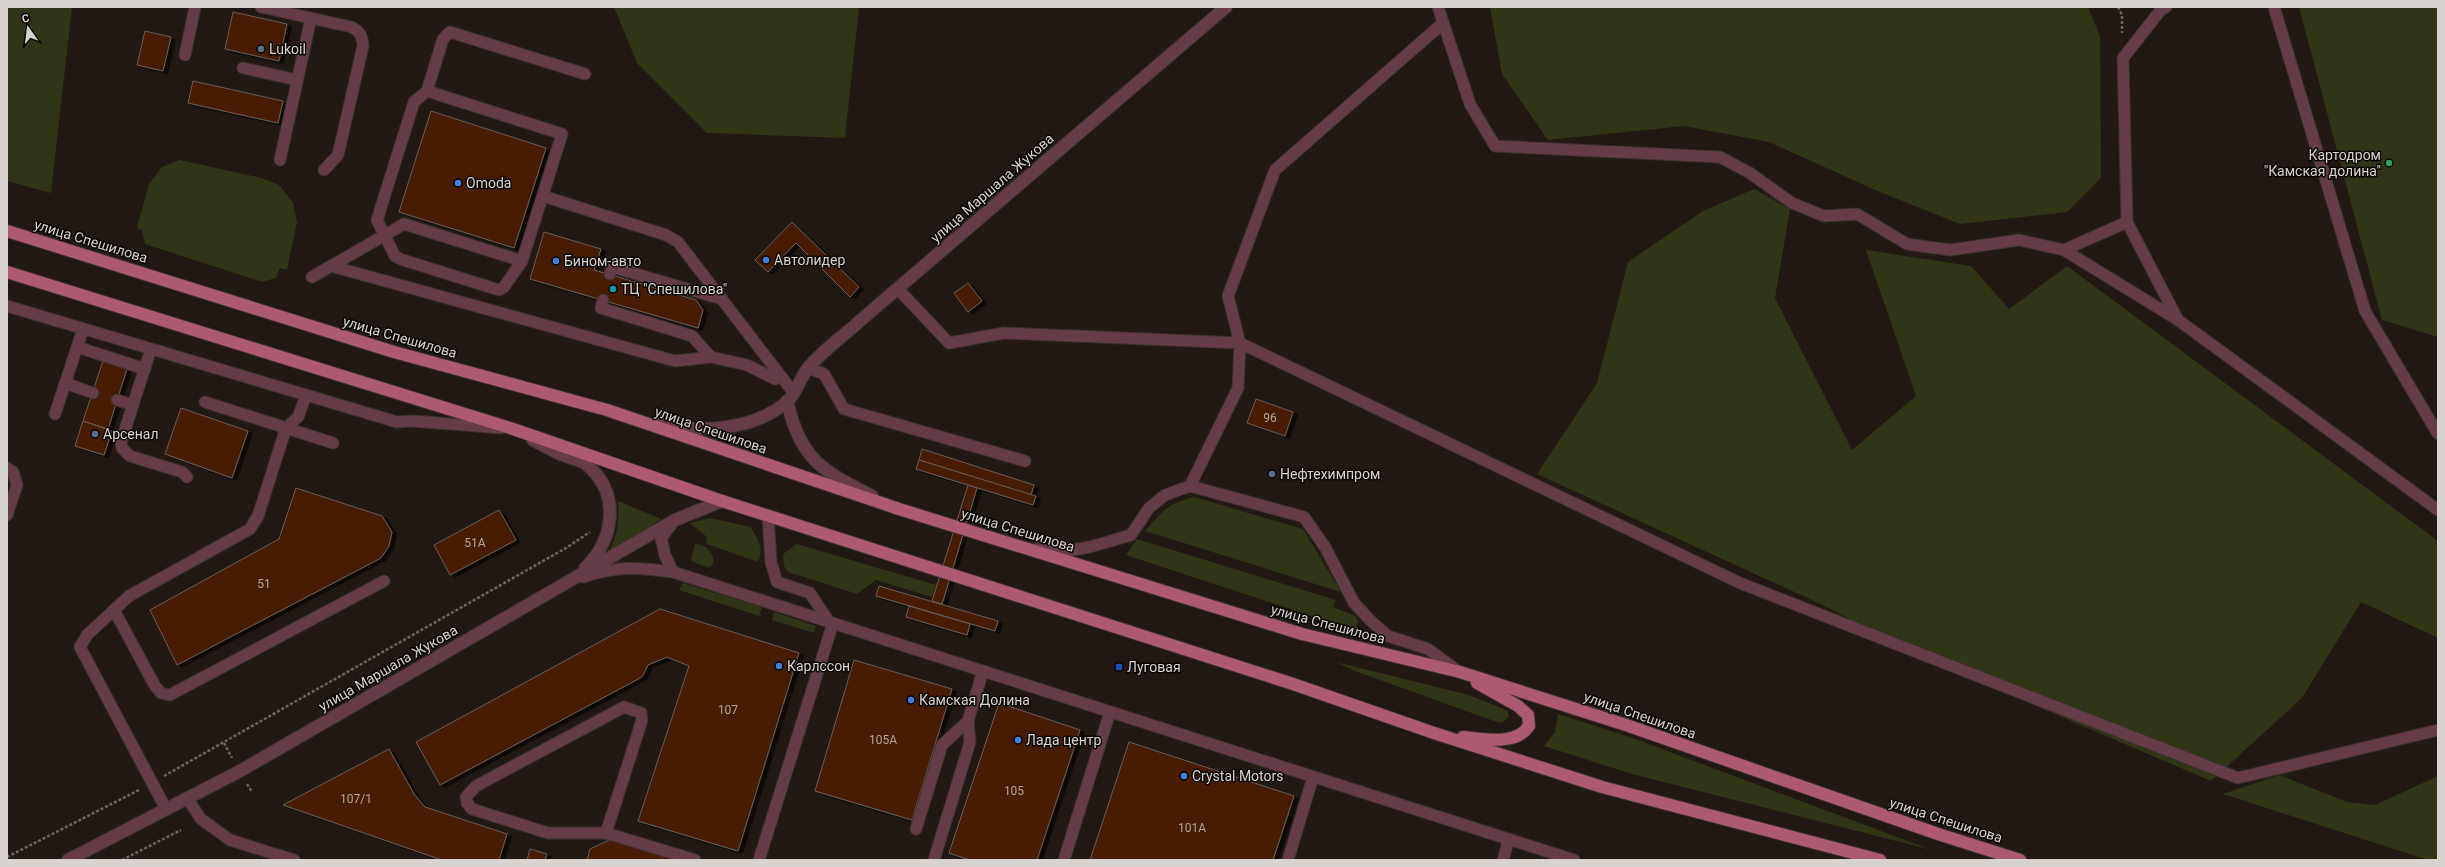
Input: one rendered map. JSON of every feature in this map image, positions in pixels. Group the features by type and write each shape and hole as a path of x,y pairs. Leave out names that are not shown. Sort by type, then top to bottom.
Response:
{"main road":[{"name":"улица Спешилова","path":"7,231 394,352 607,410 899,509 1302,634 1460,672 1626,725 1938,834 2020,860"},
{"path":"7,272 513,429 722,501 1293,684 1434,733 1602,787 1880,860"},
{"path":"1434,733 1486,740 1510,739 1524,735 1529,726 1528,715 1518,706 1460,672"}],"street":[{"name":"улица Маршала Жукова","path":"790,397 808,368 898,288 1226,7"},
{"path":"607,410 666,425 705,429 736,425 765,415 790,397 794,430 809,456 835,477 899,509"},
{"path":"513,429 561,454 584,463 597,475 609,494 610,516 600,552 572,580"},
{"name":"улица Маршала Жукова","path":"68,860 240,771 675,520 722,501"}],"lane":[{"path":"185,55 195,7"},
{"path":"262,7 358,30 363,46 338,156 324,170"},
{"path":"1438,7 1470,104 1495,146 1720,157 1750,173 1792,203 1824,216 1857,214 1907,244 1950,250 2019,240 2064,250 2178,320 2438,510"},
{"path":"2166,7 2160,11 2123,58 2127,222 2178,320"},
{"path":"2274,7 2365,311 2438,434"},
{"path":"280,160 311,18"},
{"path":"1190,486 1238,388 1240,343 1228,296 1275,170 1443,24"},
{"path":"427,91 562,134 522,261 504,287 492,289 400,260 395,256 377,220 414,102 427,91 443,39 450,32 586,74"},
{"path":"243,68 297,80"},
{"path":"542,196 672,238 681,245 722,299 790,397"},
{"path":"2064,250 2127,222"},
{"path":"312,277 404,224 522,261"},
{"path":"331,266 675,361 711,357 747,365 775,379"},
{"path":"610,274 612,267 722,299"},
{"path":"898,288 949,344 1004,333 1240,343 1740,583 2238,778 2438,730"},
{"path":"603,300 601,308 692,336 711,357"},
{"path":"7,306 397,422 413,420 513,429"},
{"path":"55,414 83,329"},
{"path":"77,347 145,369"},
{"path":"151,349 121,442 124,452 182,472 187,477"},
{"path":"808,368 824,374 844,409 1025,461"},
{"path":"65,383 93,393"},
{"path":"166,809 80,647 87,635 129,596 250,529 258,516 286,428 298,417 306,395"},
{"path":"117,400 133,405"},
{"path":"205,402 333,443"},
{"path":"7,468 13,472 17,485 7,515"},
{"path":"1025,548 1067,551 1090,547 1131,535 1149,508 1165,496 1190,486 1304,517 1325,547 1354,603 1371,621 1388,636 1428,649 1460,672"},
{"path":"768,516 771,562 777,582 810,593 831,622"},
{"path":"673,572 665,555 661,538 675,520"},
{"path":"572,580 608,569 644,568 673,572 1574,860"},
{"path":"114,610 155,686 161,693 170,695 384,581"},
{"path":"760,860 831,622"},
{"path":"934,860 970,742 968,721 983,671"},
{"path":"606,833 642,720 641,713 631,708 624,707 616,710 483,782 469,791 466,797 467,804 472,809 548,833 606,833 695,860"},
{"path":"1064,860 1110,712"},
{"path":"916,829 942,745 968,721"},
{"path":"1288,860 1313,777"},
{"path":"187,798 201,819 230,840 294,860"},
{"path":"1503,860 1509,839"}],"path":[{"path":"171,773 566,548 593,530"},
{"path":"224,743 233,759"},
{"path":"245,780 252,792"},
{"path":"7,857 142,788"},
{"path":"122,860 181,830"}],"green space":[{"path":"7,7 72,7 51,193 7,181"},
{"path":"614,7 859,7 845,138 707,133 637,63"},
{"path":"1490,7 2088,7 2100,36 2101,178 2067,212 1960,224 1875,190 1769,142 1684,126 1548,140 1502,74"},
{"name":"Картодром \"Камская долина\"","path":"2299,7 2438,7 2438,337 2382,320"},
{"path":"180,160 262,178 279,185 293,203 297,222 287,270 280,268 276,278 262,282 145,244 142,230 137,227 149,184 162,167"},
{"path":"1754,189 1790,209 1775,298 1852,450 1916,396 1866,250 1971,266 2009,309 2067,266 2438,541 2438,638 2361,602 2302,698 2211,781 1908,651 1827,607 1537,474 1597,383 1628,262 1703,211"},
{"path":"1194,497 1303,529 1341,592 1145,531 1166,509 1185,499"},
{"path":"618,501 661,519 613,552 610,550 615,538 617,526"},
{"path":"711,518 750,527 760,548 760,557 758,562 707,544 706,536 690,523"},
{"path":"1137,539 1336,600 1333,607 1355,616 1358,621 1357,627 1351,628 1324,620 1126,555"},
{"path":"695,543 710,551 714,562 709,568 691,561"},
{"path":"797,544 936,585 932,597 876,580 857,594 788,572 784,566 783,554"},
{"path":"683,583 762,607 759,616 679,590"},
{"path":"774,612 816,626 814,633 772,620"},
{"path":"1336,662 1469,695 1508,711 1509,716 1502,723 1494,721 1355,671"},
{"path":"1558,714 1635,739 1932,850 1632,774 1544,746 1555,732"},
{"path":"2279,775 2347,802 2375,805 2438,776 2438,860 2428,860 2223,794"}],"building":[{"path":"233,12 287,24 279,61 225,49"},
{"path":"145,31 171,37 163,71 137,65"},
{"path":"193,81 283,101 278,123 188,103"},
{"path":"431,111 546,148 514,248 399,212"},
{"path":"792,222 859,287 850,297 796,243 768,272 755,260"},
{"name":"ТЦ \"Спешилова\"","path":"544,232 601,249 594,270 696,300 703,310 698,328 530,279"},
{"path":"968,283 982,301 968,312 954,293"},
{"path":"103,361 127,369 108,429 83,421"},
{"path":"1256,399 1293,412 1285,436 1247,423"},
{"path":"181,408 248,431 232,478 165,454"},
{"path":"83,421 112,431 104,455 75,446"},
{"path":"922,449 1034,485 1031,495 919,460"},
{"path":"919,460 1036,496 1033,505 916,469"},
{"path":"968,485 977,488 942,604 932,601"},
{"path":"296,488 382,516 392,532 389,546 381,558 177,665 150,610 279,539"},
{"path":"499,510 516,540 450,575 434,545"},
{"path":"879,586 998,621 995,631 876,596"},
{"path":"909,606 970,624 967,635 906,617"},
{"path":"660,609 799,653 738,851 638,821 689,666 667,657 648,665 642,677 440,785 416,742"},
{"path":"854,660 952,689 912,820 815,791"},
{"path":"999,703 1080,730 1037,860 970,860 949,853"},
{"path":"1129,742 1294,796 1273,860 1090,860"},
{"path":"389,749 414,794 425,807 507,834 499,860 442,860 283,805"},
{"path":"618,836 687,860 587,860 590,849"},
{"path":"530,849 547,854 545,860 527,860"}],"place":[{"name":"Lukoil","path":"261,49"},
{"name":"Картодром \"Камская долина\"","path":"2389,163"},
{"name":"Omoda","path":"458,183"},
{"name":"Автолидер","path":"766,260"},
{"name":"Бином-авто","path":"556,261"},
{"name":"ТЦ \"Спешилова\"","path":"613,289"},
{"name":"Арсенал","path":"95,434"},
{"name":"Нефтехимпром","path":"1272,474"},
{"name":"Карлссон","path":"779,666"},
{"name":"Луговая","path":"1119,667"},
{"name":"Камская Долина","path":"911,700"},
{"name":"Лада центр","path":"1018,740"},
{"name":"Crystal Motors","path":"1184,776"}]}
